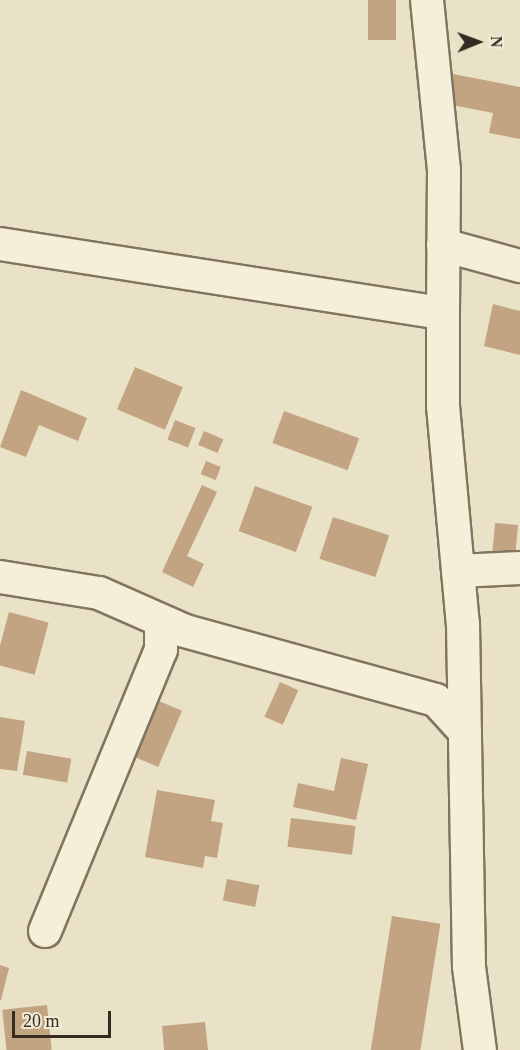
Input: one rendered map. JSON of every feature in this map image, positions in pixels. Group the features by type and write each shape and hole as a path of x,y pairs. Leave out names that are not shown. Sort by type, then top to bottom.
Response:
{"street":[{"path":"427,0 444,170 443,406 458,571 464,684 469,967 480,1050"},
{"path":"0,244 443,313"},
{"path":"443,245 520,266"},
{"path":"458,571 520,568"},
{"path":"0,577 99,593 169,635 436,700 465,732"},
{"path":"45,931 169,635"},
{"path":"436,700 464,684"}],"building":[{"path":"368,0 396,0 396,40 368,40"},
{"path":"453,74 520,87 520,139 489,133 493,113 447,104"},
{"path":"493,304 520,311 520,355 484,346"},
{"path":"135,367 183,387 165,430 117,409"},
{"path":"21,390 87,418 78,441 39,425 26,457 0,447"},
{"path":"284,411 359,438 348,470 272,443"},
{"path":"175,420 196,428 188,447 167,440"},
{"path":"204,431 223,439 217,453 198,445"},
{"path":"206,461 221,467 216,480 201,474"},
{"path":"202,485 217,492 187,556 204,564 193,587 162,572"},
{"path":"255,486 312,507 296,552 239,531"},
{"path":"333,517 389,535 376,577 319,559"},
{"path":"495,523 518,525 515,558 492,556"},
{"path":"9,612 49,623 35,675 0,665 0,646"},
{"path":"280,682 298,690 283,725 265,717"},
{"path":"159,701 182,711 158,767 135,757"},
{"path":"0,717 25,721 17,771 0,769"},
{"path":"27,751 71,759 67,782 23,775"},
{"path":"341,758 368,764 356,820 293,807 298,783 334,791"},
{"path":"157,790 215,800 211,821 223,823 217,858 205,856 203,868 145,857"},
{"path":"291,818 356,826 352,855 287,847"},
{"path":"227,879 259,885 255,907 223,901"},
{"path":"392,916 440,924 420,1050 371,1050"},
{"path":"0,965 9,968 1,1000 0,1000"},
{"path":"47,1005 52,1050 6,1050 2,1010"},
{"path":"205,1022 208,1050 164,1050 162,1026"}]}
